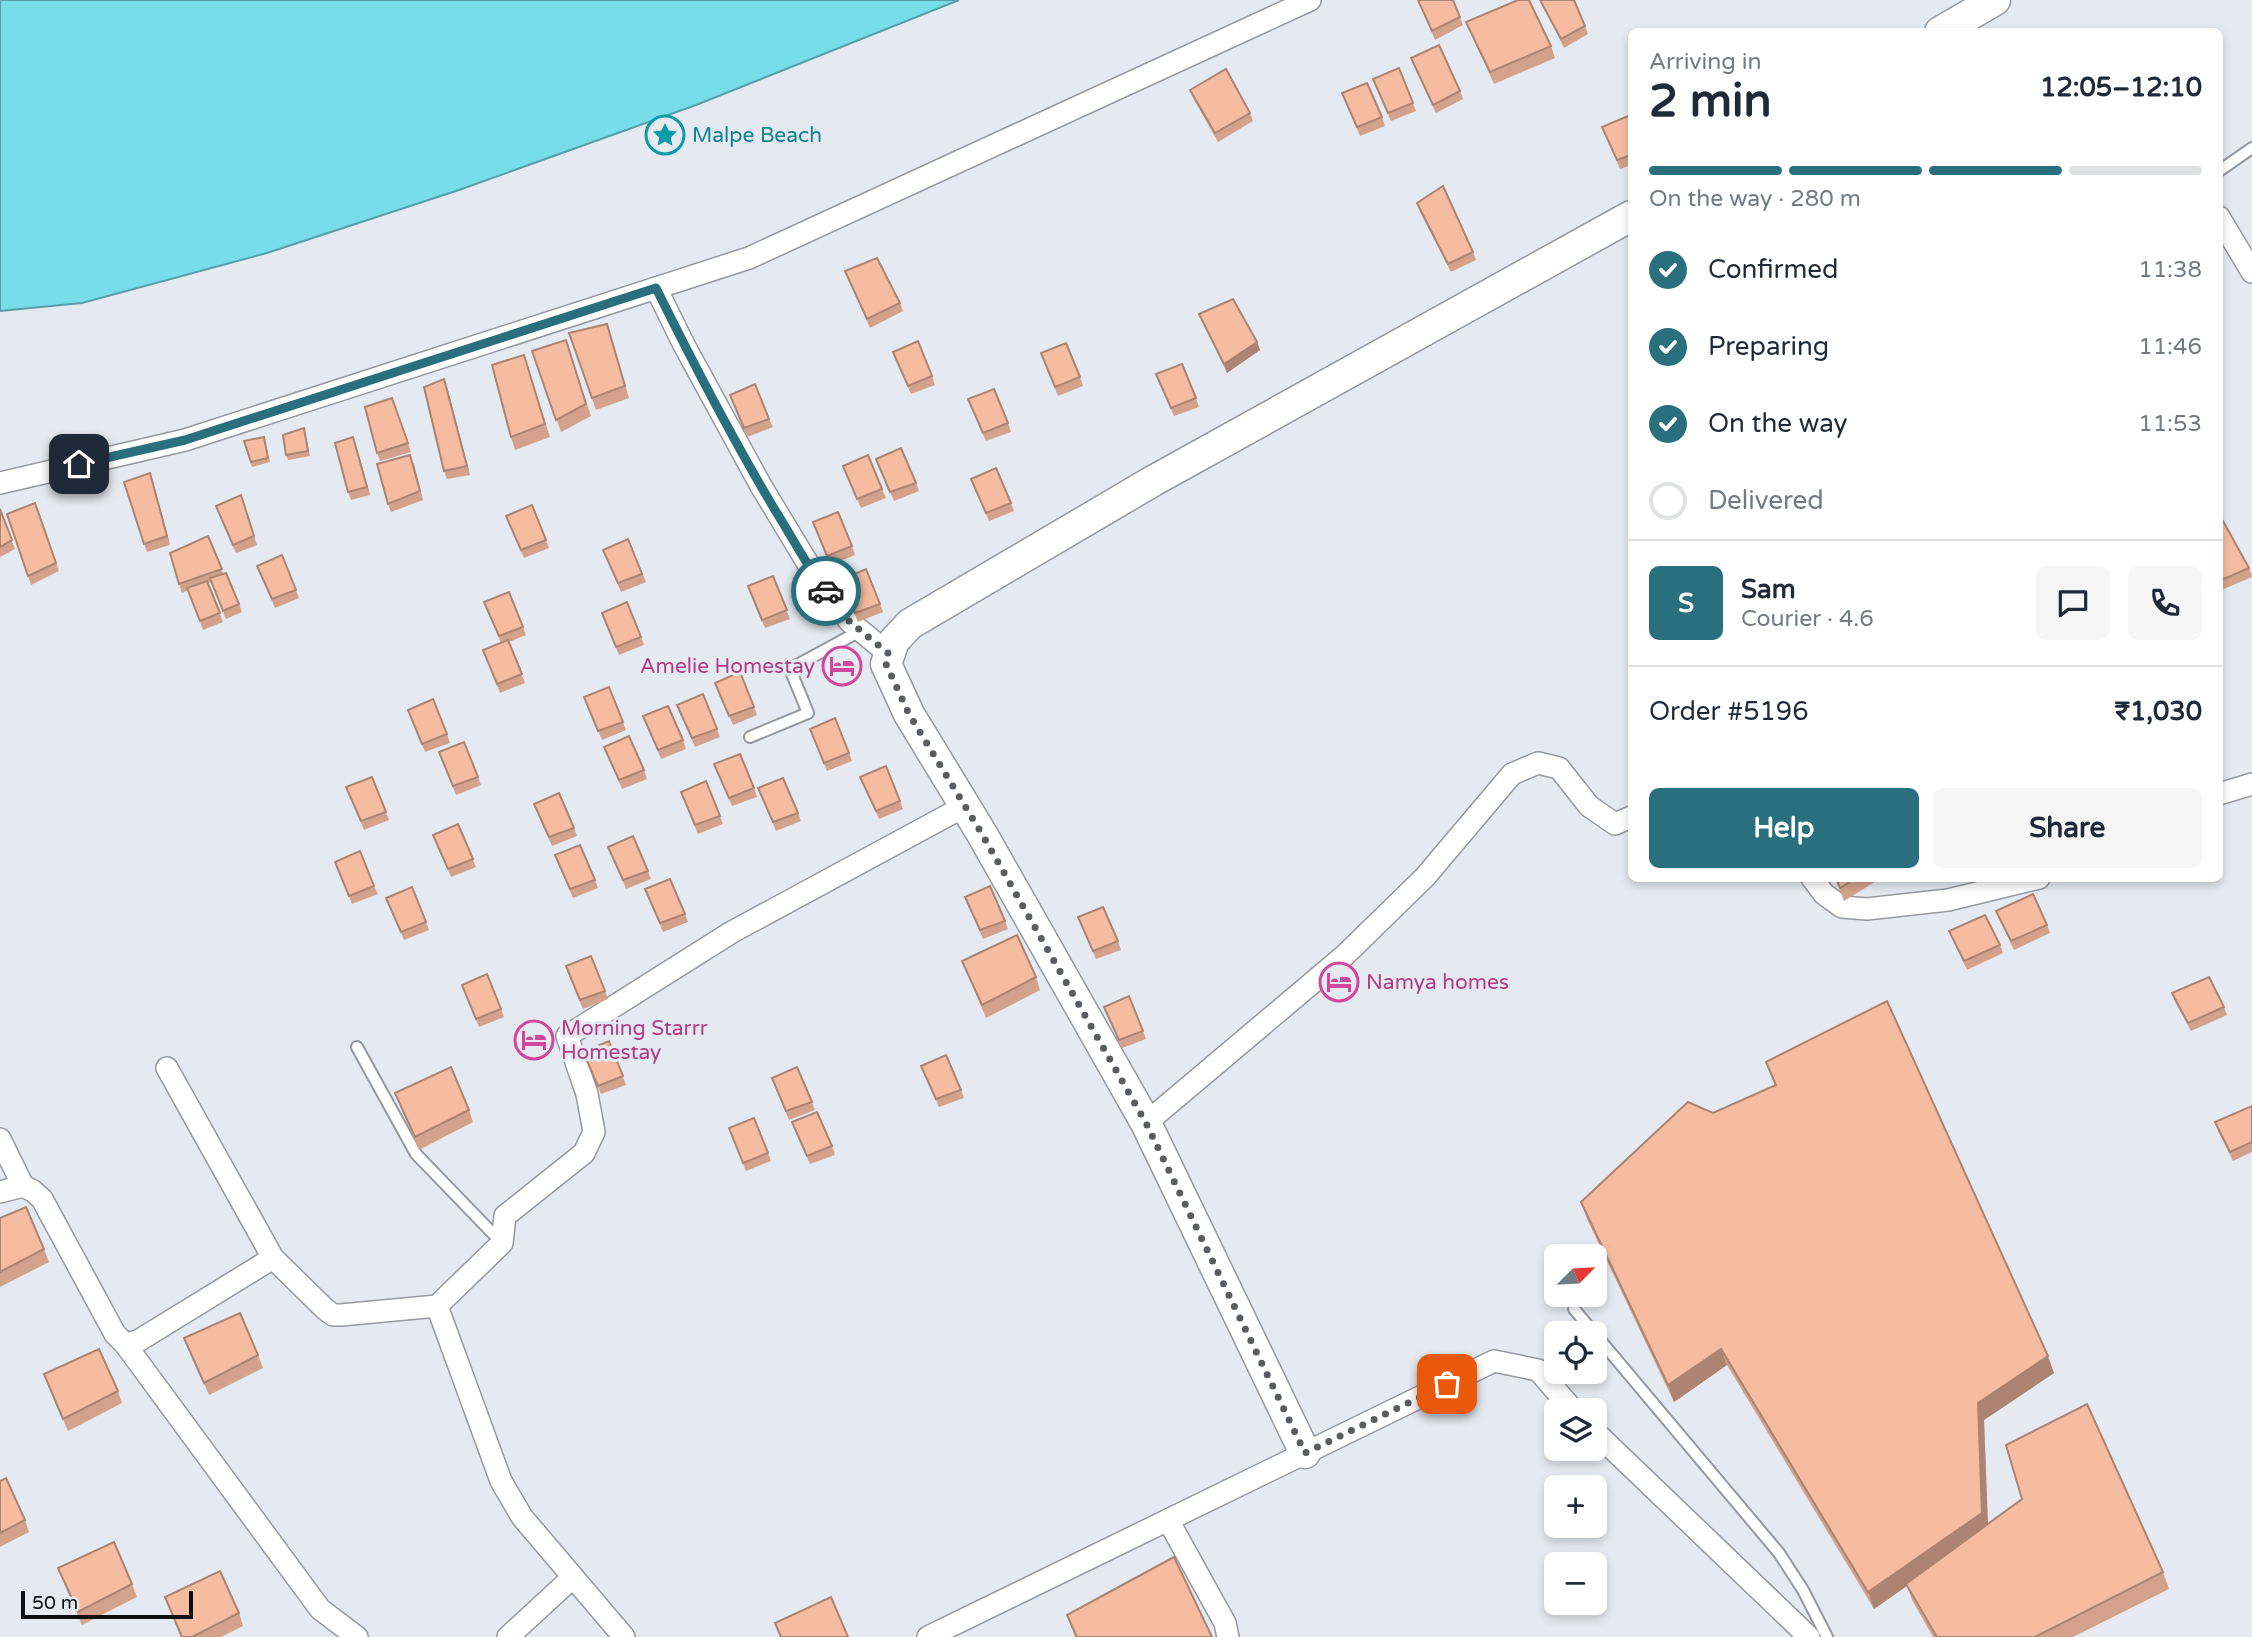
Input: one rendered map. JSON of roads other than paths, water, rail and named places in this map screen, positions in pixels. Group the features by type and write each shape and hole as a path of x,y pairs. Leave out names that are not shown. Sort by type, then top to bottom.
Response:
{"street":[{"path":"0,483 185,440 749,258 1310,0"},
{"path":"1947,28 1995,0"},
{"path":"1305,1453 1146,1123 965,806 909,714 886,664 894,641 910,624 933,610 1153,481 1628,218"},
{"path":"2223,224 2252,272"},
{"path":"656,288 761,486 816,577 850,622 889,654"},
{"path":"1146,1123 1344,956 1425,877 1512,774 1538,763 1559,768 1589,806 1615,824 1628,818"},
{"path":"2223,793 2252,784"},
{"path":"167,1068 273,1258 332,1315 437,1306 502,1243 505,1216 584,1153 594,1132 587,1094 567,1036 732,932 965,806"},
{"path":"1815,882 1824,894 1842,907 1867,909 1948,900 2022,882"},
{"path":"0,1139 23,1186 42,1199 115,1334 320,1609 357,1637"},
{"path":"0,1192 23,1186"},
{"path":"125,1344 138,1341 273,1258"},
{"path":"437,1306 501,1481 522,1517 624,1637"},
{"path":"928,1637 1494,1361 1538,1370 1562,1398"},
{"path":"1607,1443 1809,1637"},
{"path":"1168,1520 1224,1623 1228,1637"},
{"path":"508,1637 573,1577"}],"lane":[{"path":"2223,168 2252,148"},
{"path":"750,737 808,713 790,669 860,631"},
{"path":"357,1047 416,1154 502,1243"},
{"path":"1574,1309 1779,1553 1804,1590 1827,1637"}],"water":[{"path":"0,0 959,0 696,105 459,190 267,253 82,303 0,311"}],"place":[{"name":"Malpe Beach","path":"665,135"},
{"name":"Amelie Homestay","path":"842,666"},
{"name":"Namya homes","path":"1339,982"},
{"name":"Morning Starrr Homestay","path":"534,1040"}]}
